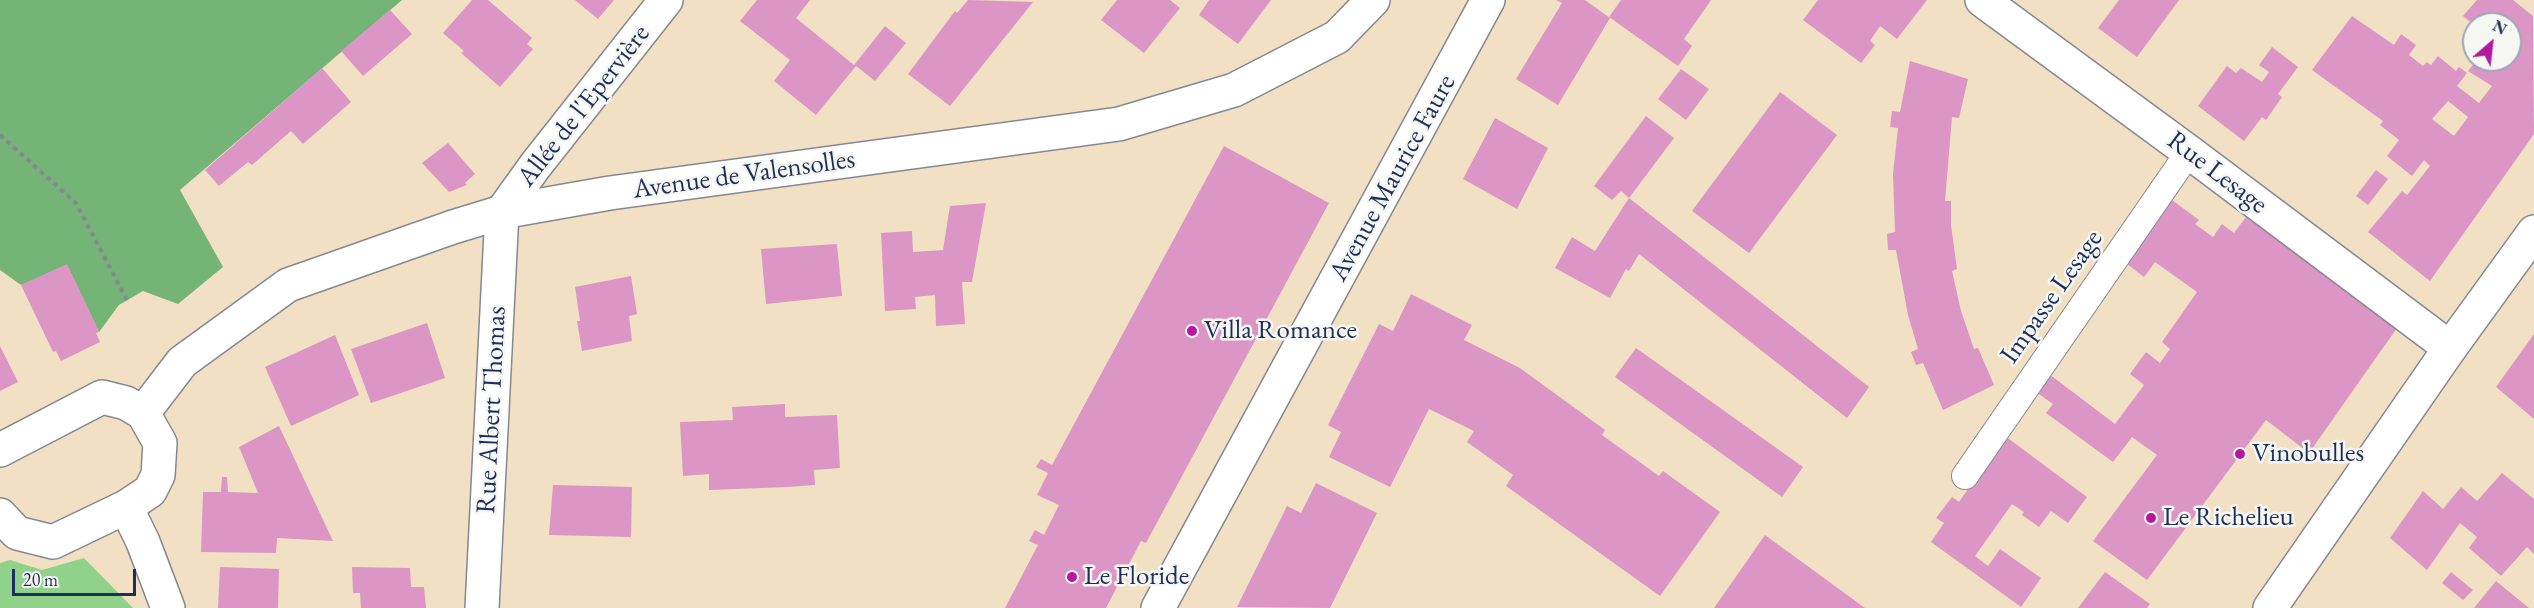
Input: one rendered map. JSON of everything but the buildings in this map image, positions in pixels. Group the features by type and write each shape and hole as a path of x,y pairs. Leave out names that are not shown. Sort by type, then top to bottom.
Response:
{"street":[{"name":"Allée de l'Epervière","path":"502,212 535,166 666,0"},
{"name":"Avenue de Valensolles","path":"143,413 182,362 288,285 502,212 610,193 1119,124 1234,90 1337,38 1373,0"},
{"name":"Avenue Maurice Faure","path":"1158,608 1488,0"},
{"name":"Rue Lesage","path":"1982,0 2450,348"},
{"name":"Rue Albert Thomas","path":"482,608 502,212"},
{"path":"2270,608 2450,348 2534,232"},
{"path":"0,450 102,397 126,403 143,413 160,444 158,475 150,491 126,507 53,542 17,532 0,515"},
{"path":"126,507 168,608"}],"lane":[{"name":"Impasse Lesage","path":"1965,476 2189,152"}],"path":[{"path":"0,135 76,203 127,300"}],"green space":[{"path":"0,0 402,0 180,190 223,267 178,304 143,291 119,305 99,332 67,265 21,285 0,270"},
{"path":"84,558 133,608 0,608 0,563 10,560 42,570"}],"place":[{"name":"Villa Romance","path":"1192,331"},
{"name":"Vinobulles","path":"2240,454"},
{"name":"Le Richelieu","path":"2151,518"},
{"name":"Le Floride","path":"1072,577"}]}
